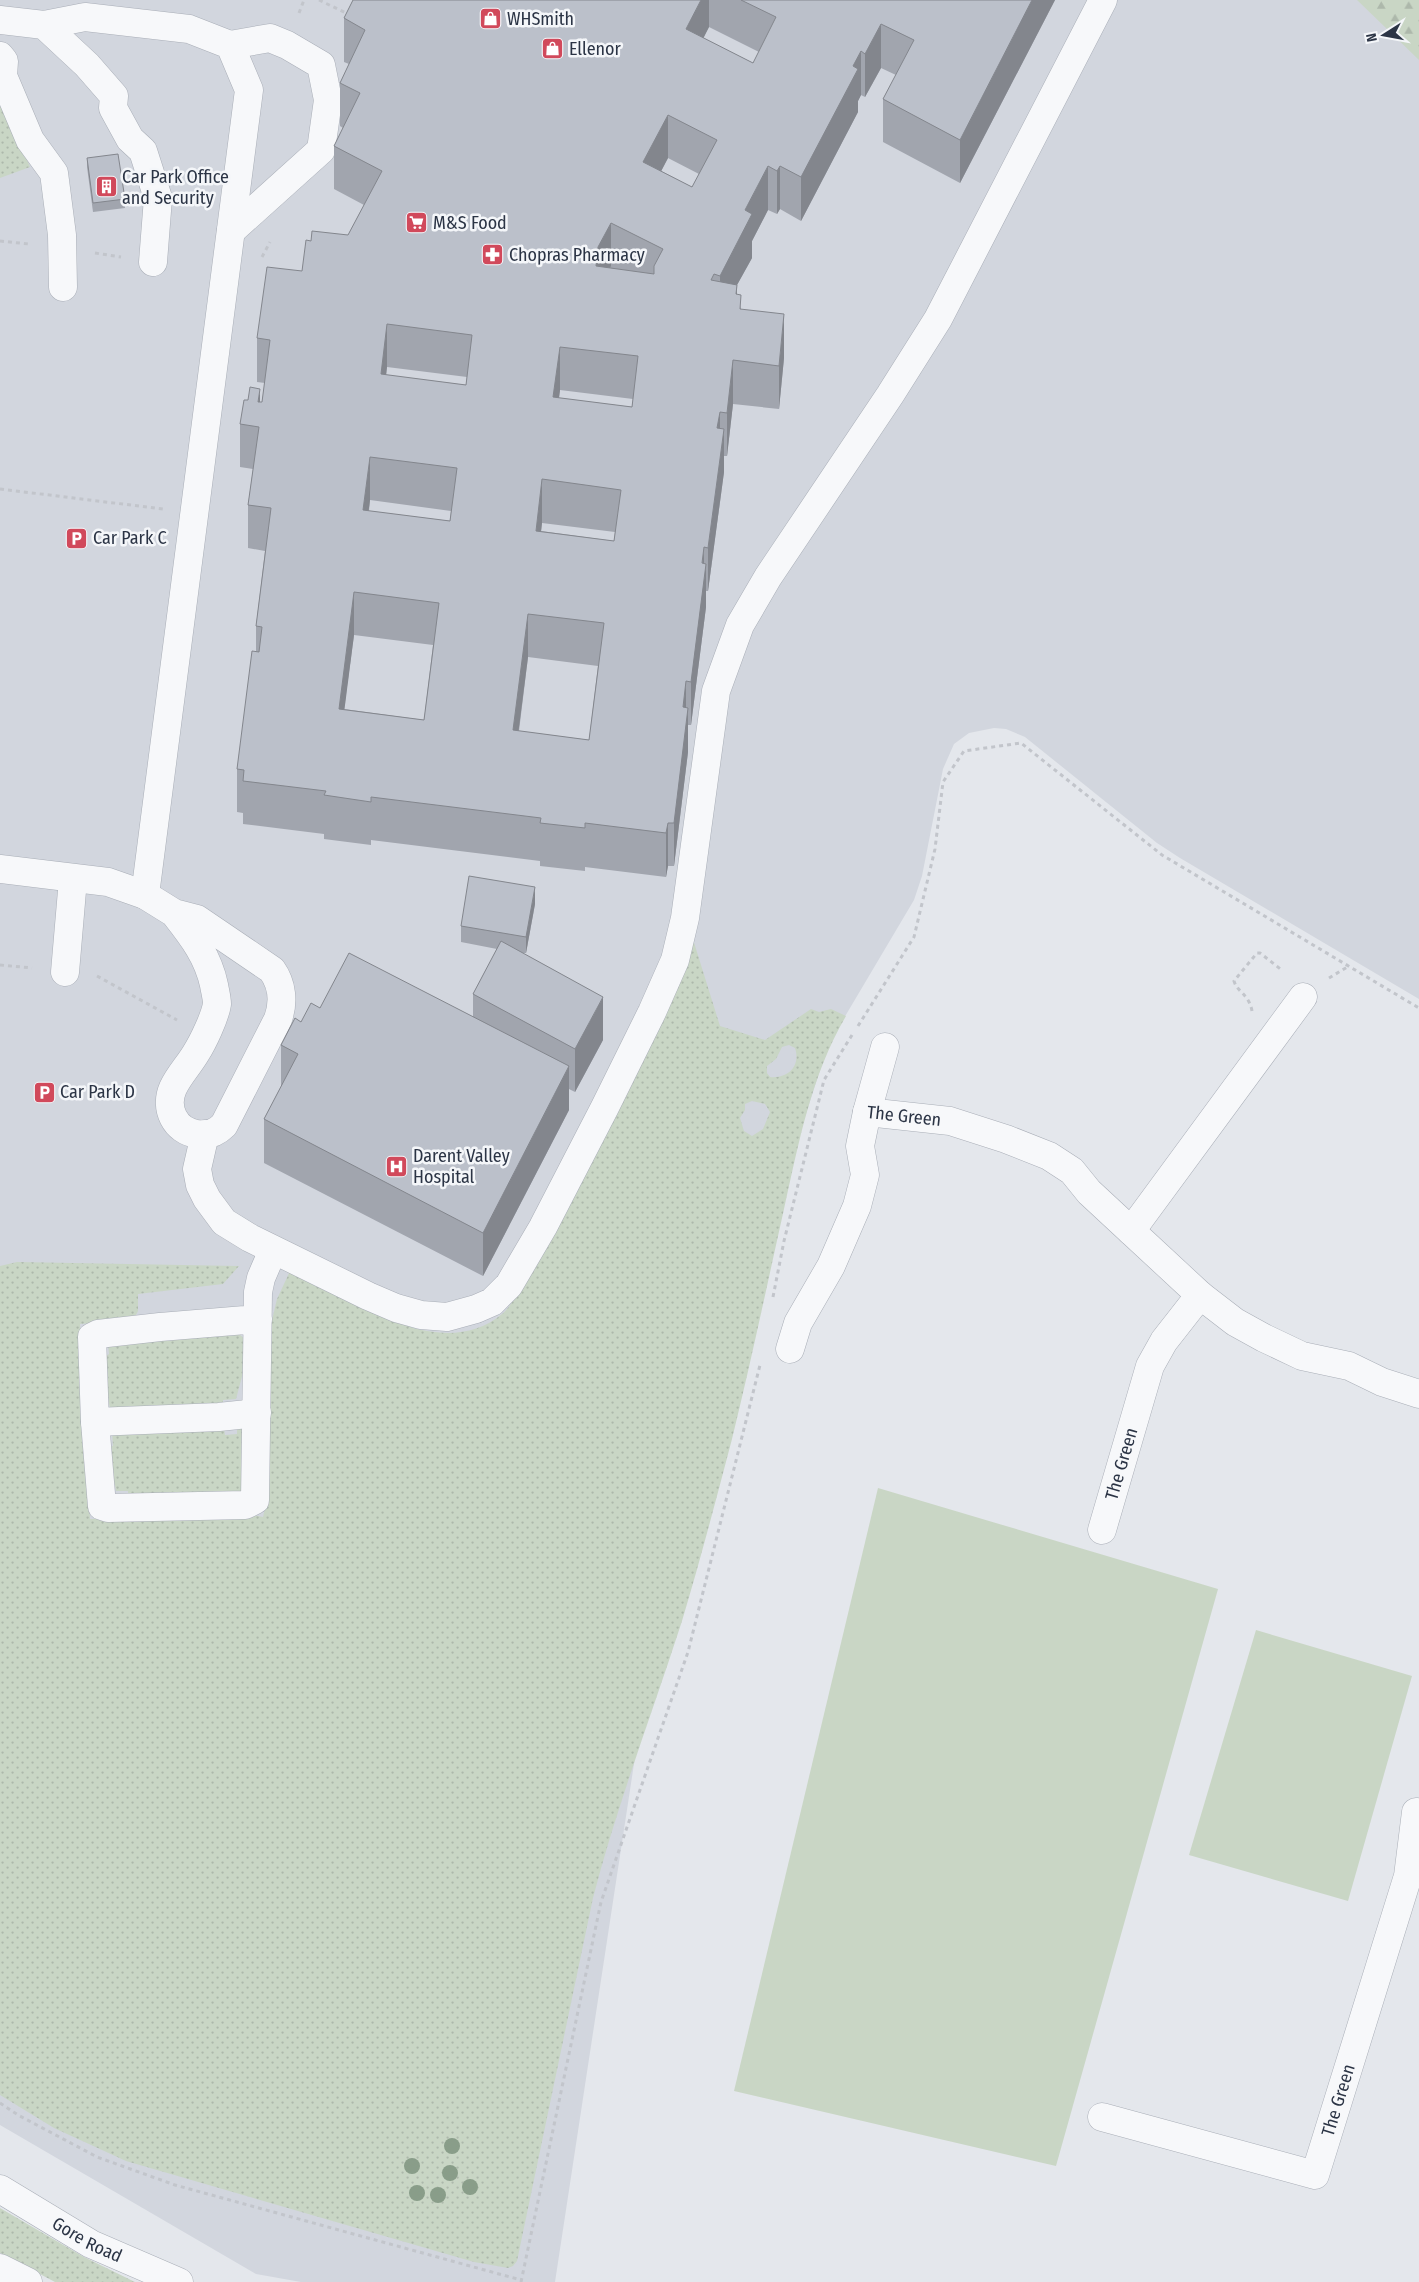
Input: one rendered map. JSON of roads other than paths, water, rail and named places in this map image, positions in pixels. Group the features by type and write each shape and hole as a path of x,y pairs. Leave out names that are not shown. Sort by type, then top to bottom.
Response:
{"street":[{"path":"205,1134 197,1176 207,1199 228,1225 273,1250 385,1304 406,1312 429,1316 453,1315 488,1305 502,1293 515,1277 605,1107 652,1012 675,960 685,918 716,691 740,625 774,568 890,395 938,319 1103,0"},
{"path":"0,20 44,25 85,17 190,29 230,44 270,38 287,45 321,65 328,100 321,150 231,231"},
{"path":"44,25 86,65 114,96 113,108 130,138 143,151 158,198 153,262"},
{"path":"145,895 248,90 230,44"},
{"path":"2,58 3,76 30,140 54,173 62,235 62,287"},
{"path":"0,869 108,882 145,895 174,913 197,919 266,964 275,974 281,991 281,1007 278,1019 226,1122 219,1130 205,1134 189,1132 177,1125 171,1113 170,1097 176,1082 206,1036 217,1004 212,979 200,948 174,913"},
{"path":"64,972 73,879"},
{"path":"1131,1231 1302,997"},
{"path":"867,1112 884,1047"},
{"name":"The Green","path":"790,1349 798,1323 839,1252 857,1206 865,1175 860,1146 867,1112 950,1121 1006,1139 1049,1156 1072,1171 1089,1192 1200,1294 1229,1317 1286,1349 1315,1360 1334,1361 1356,1368 1382,1382 1419,1394"},
{"path":"258,1319 160,1326 94,1335 92,1339 95,1422 102,1506 108,1508 245,1505 253,1502 255,1496 259,1288 273,1250"},
{"name":"The Green","path":"1102,1530 1150,1366 1164,1341 1200,1294"},
{"path":"95,1422 219,1417 257,1413"},
{"name":"The Green","path":"1102,2117 1315,2175 1408,1876 1418,1809"},
{"name":"Gore Road","path":"0,2189 91,2244 179,2282"},
{"path":"0,2268 28,2282"}],"place":[{"name":"WHSmith","path":"491,19"},
{"name":"Ellenor","path":"553,49"},
{"name":"Car Park Office and Security","path":"106,187"},
{"name":"M&S Food","path":"417,223"},
{"name":"Chopras Pharmacy","path":"493,255"},
{"name":"Car Park C","path":"77,538"},
{"name":"Car Park D","path":"44,1092"},
{"name":"Darent Valley Hospital","path":"397,1166"}]}
